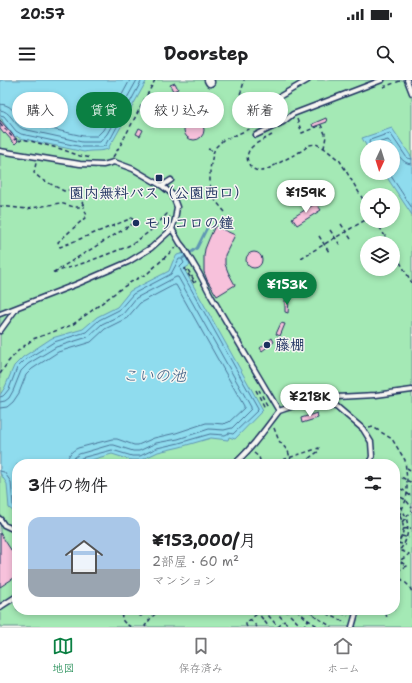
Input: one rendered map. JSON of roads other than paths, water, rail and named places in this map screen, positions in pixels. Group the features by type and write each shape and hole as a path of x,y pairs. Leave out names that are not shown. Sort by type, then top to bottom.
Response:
{"lane":[{"path":"287,92 308,80"},
{"path":"256,135 283,122 294,114 382,80"},
{"path":"408,80 412,94"},
{"path":"0,151 80,164 103,165 114,162 133,169 162,186 172,194 177,207 172,229 151,248 128,262 0,314"},
{"path":"162,186 170,180"},
{"path":"172,229 200,273 279,410"},
{"path":"0,332 16,308"},
{"path":"238,459 244,456 250,449 279,410 305,402 336,397 376,395 412,390"},
{"path":"328,399 363,429 371,442 371,459"},
{"path":"0,519 4,525 12,529"},
{"path":"0,607 12,599"},
{"path":"352,627 355,615"}],"water":[{"path":"0,80 147,80 132,107 132,92 76,92 76,128 120,128 108,149 84,152 19,138 17,136 15,137 2,119 0,119"},
{"path":"392,128 400,140 363,140 362,138"},
{"path":"400,140 412,158 412,215 400,197 400,188 394,188 389,180 400,180"},
{"name":"こいの池","path":"184,253 190,265 184,269 263,410 235,439 229,437 228,440 211,438 158,452 143,459 128,459 112,454 94,459 12,459 12,510 9,508 7,484 0,473 0,395 14,366 23,357 52,338 83,329 97,317 117,307 130,291 169,271 177,255"}],"waterway":[{"path":"183,258 197,248 208,226"}],"place":[{"name":"園内無料バス（公園西口）","path":"159,178"},
{"name":"モリコロの鐘","path":"136,223"},
{"name":"藤棚","path":"267,345"}]}
